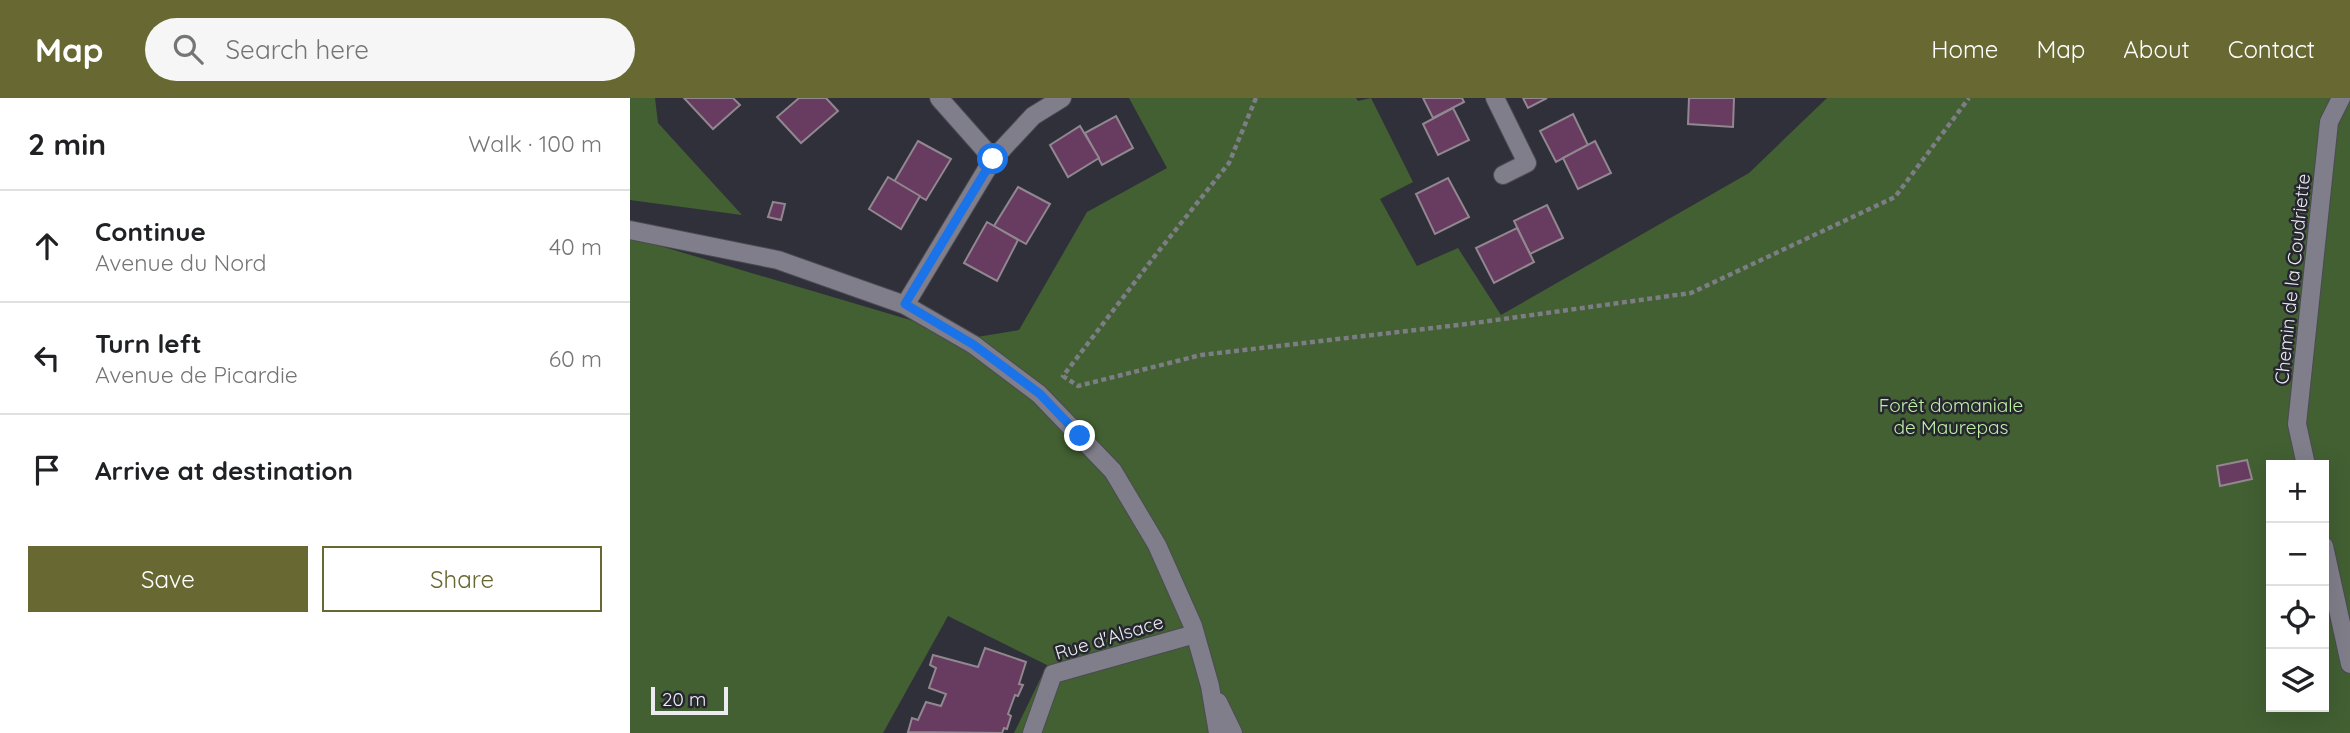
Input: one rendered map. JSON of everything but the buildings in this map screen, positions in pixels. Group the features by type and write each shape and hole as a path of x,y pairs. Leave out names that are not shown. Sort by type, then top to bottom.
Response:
{"street":[{"path":"939,98 993,159"},
{"path":"905,304 993,159 1033,116 1062,98"},
{"path":"1495,98 1527,163 1503,175"},
{"name":"Chemin de la Coudriette","path":"2305,460 2297,424 2329,121 2341,98"},
{"path":"630,230 778,260 905,304 974,345 1040,394 1113,471 1157,545 1195,634 1210,686 1218,733"},
{"path":"2329,569 2350,664"},
{"name":"Rue d'Alsace","path":"1032,733 1053,674 1195,634"},
{"path":"1210,686 1233,733"}],"path":[{"path":"1256,98 1228,163 1063,376 1073,383 1078,386 1201,355 1467,324 1691,293 1895,197 1969,98"}],"green space":[{"path":"630,98 655,98 658,123 742,215 630,200"},
{"name":"Forêt domaniale de Maurepas","path":"1129,98 1356,98 1358,101 1371,98 1413,182 1380,199 1417,266 1458,248 1501,315 1749,173 1827,98 2350,98 2350,733 1014,733 1047,665 948,616 883,733 630,733 630,237 971,338 1019,330 1087,212 1167,168"}],"route":[{"path":"993,159 905,304 974,345 1040,394 1080,436"}]}
